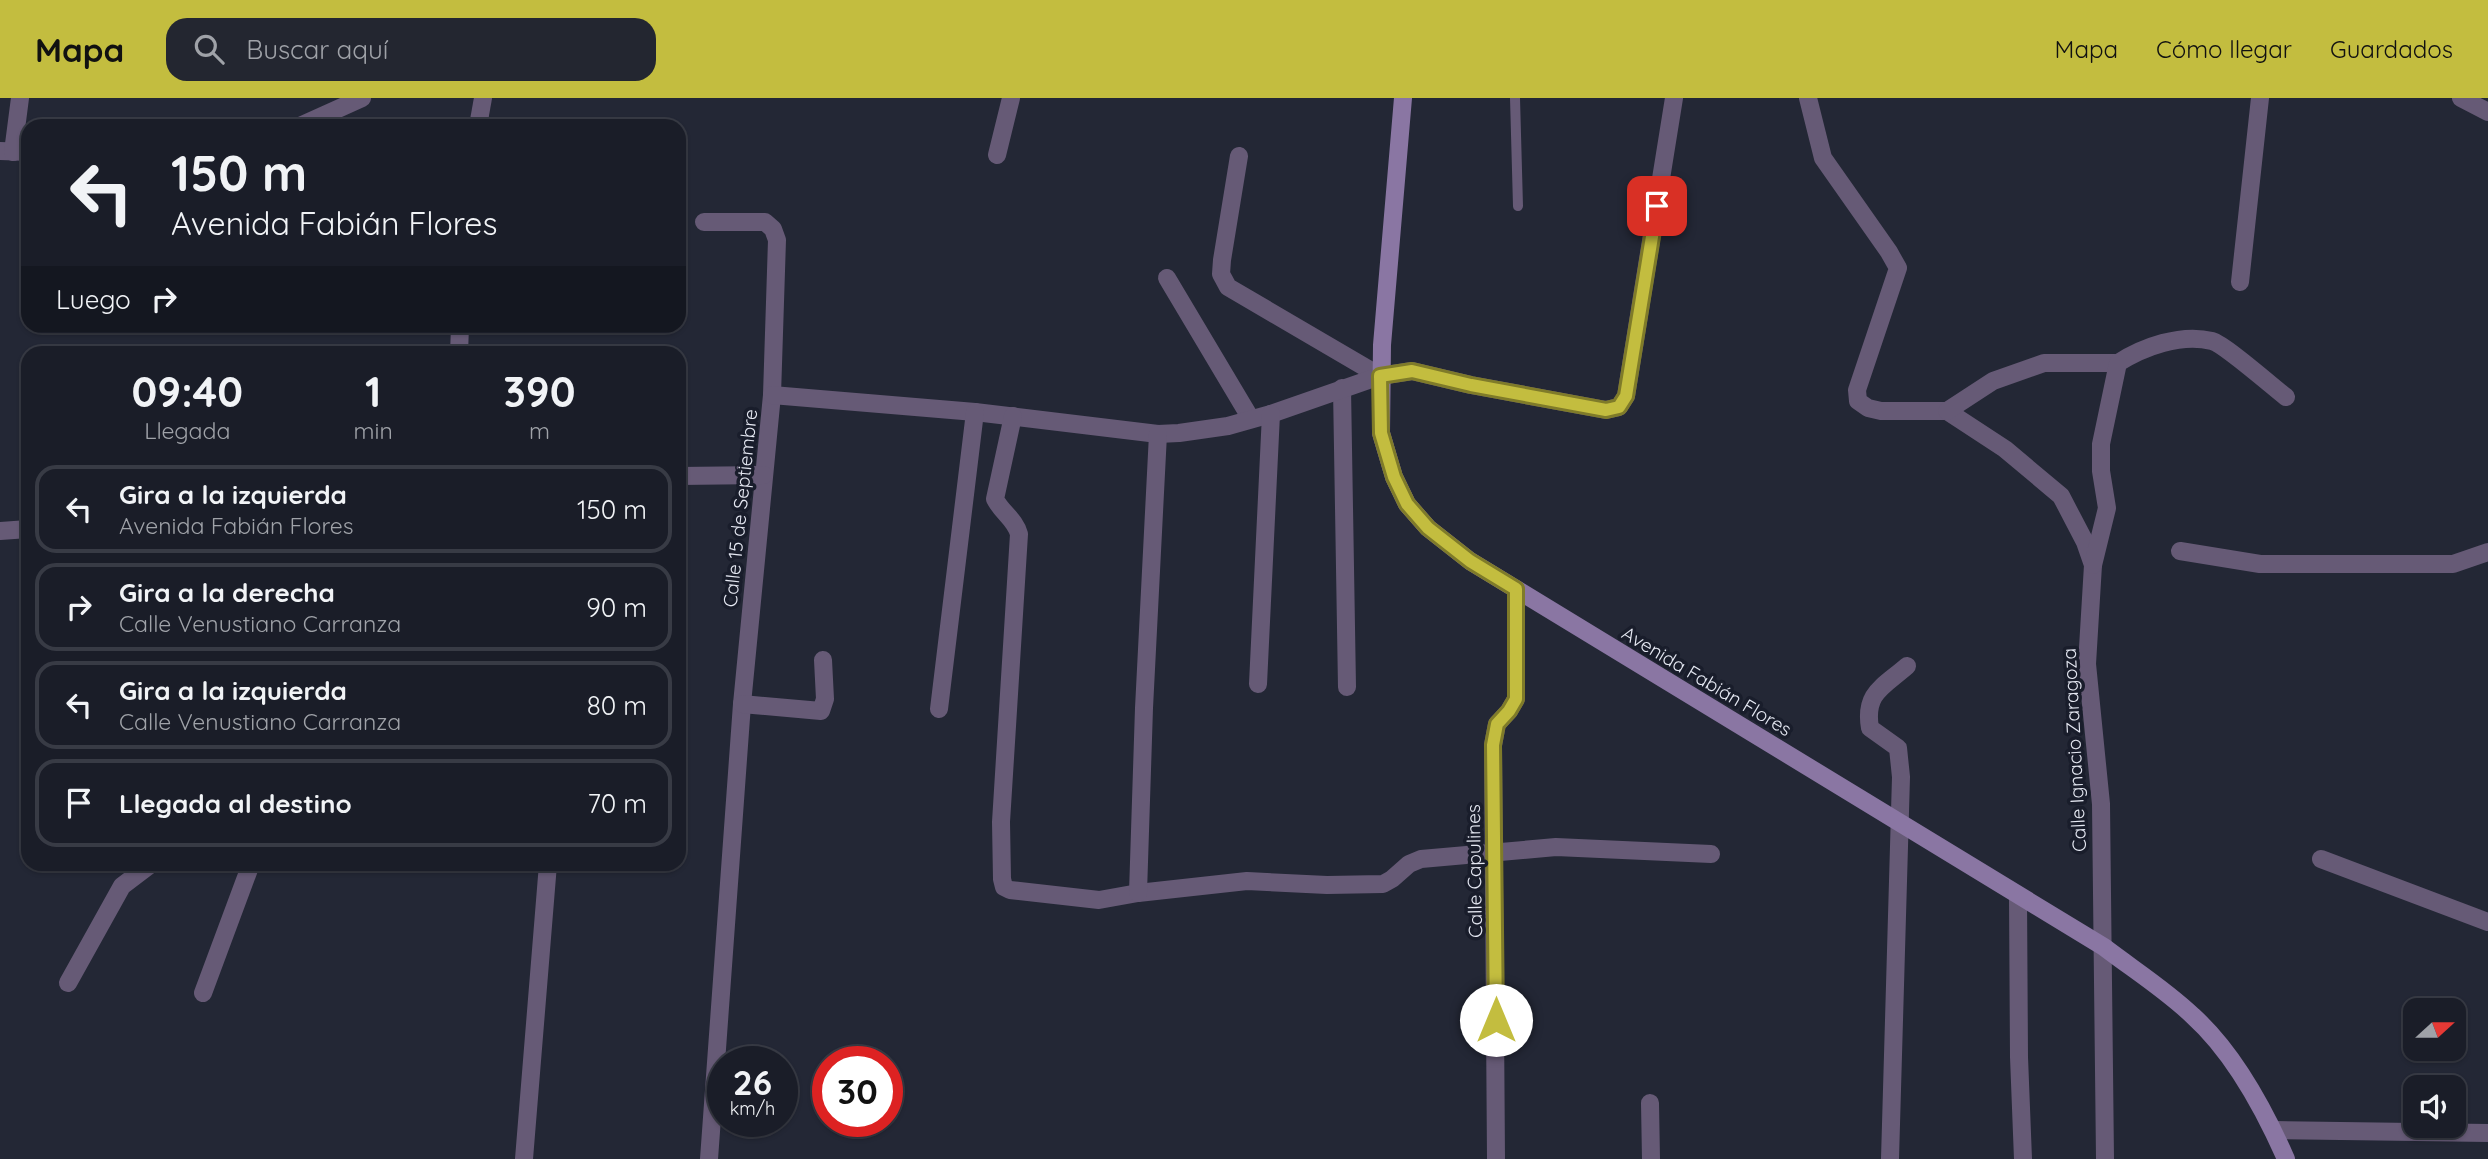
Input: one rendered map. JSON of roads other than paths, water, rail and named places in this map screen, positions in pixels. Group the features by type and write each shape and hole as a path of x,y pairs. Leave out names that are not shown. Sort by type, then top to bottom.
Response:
{"main road":[{"name":"Avenida Fabián Flores","path":"1403,98 1380,376 1381,433 1394,477 1407,504 1428,528 1470,561 2104,947 2168,995 2208,1031 2243,1079 2273,1130 2286,1159"}],"street":[{"path":"14,152 20,98"},
{"path":"316,119 362,98"},
{"path":"479,119 483,98"},
{"path":"997,155 1011,98"},
{"name":"Calle 15 de Septiembre","path":"709,1159 742,704 772,396 975,412 1158,434 1204,431 1270,414 1380,376 1412,371 1606,410 1619,407 1626,396 1674,98"},
{"path":"1808,98 1823,158 1889,251 1898,268 1857,390 1858,401 1868,408 1881,411 1947,411 1993,381 2044,363 2118,363 2143,350 2182,339 2214,341 2286,397"},
{"path":"2241,282 2260,98"},
{"path":"2461,98 2488,112"},
{"path":"1239,156 1222,261 1221,274 1228,286 1380,376"},
{"path":"704,222 765,222 773,229 777,240 772,396"},
{"path":"1167,278 1251,419"},
{"path":"2093,565 2107,508 2101,471 2101,444 2118,363"},
{"path":"1342,388 1347,687"},
{"name":"Calle Ignacio Zaragoza","path":"1947,411 2005,449 2062,496 2085,542 2093,565 2087,664 2101,804 2105,1159"},
{"path":"939,709 975,412"},
{"path":"1258,684 1270,414"},
{"path":"1013,416 995,499 1000,510 1016,523 1018,534 1001,822 1004,887 1010,890 1099,900 1247,881 1328,885 1383,884 1392,880 1409,864 1421,859 1556,847 1711,854"},
{"path":"1138,893 1158,434"},
{"path":"686,476 764,475"},
{"path":"0,531 21,530"},
{"path":"2180,551 2260,564 2452,564 2488,552"},
{"name":"Calle Capulines","path":"1496,1159 1493,745 1497,724 1516,699 1516,589"},
{"path":"742,704 821,711 825,699 823,660"},
{"path":"1890,1159 1901,777 1898,748 1870,728 1867,712 1871,697 1907,666"},
{"path":"2321,859 2488,922"},
{"path":"68,983 122,886 142,871"},
{"path":"203,993 248,871"},
{"path":"524,1159 547,871"},
{"path":"2018,896 2023,1159"},
{"path":"1650,1103 1651,1159"},
{"path":"2273,1130 2488,1133"}],"lane":[{"path":"1515,98 1518,206"}]}
